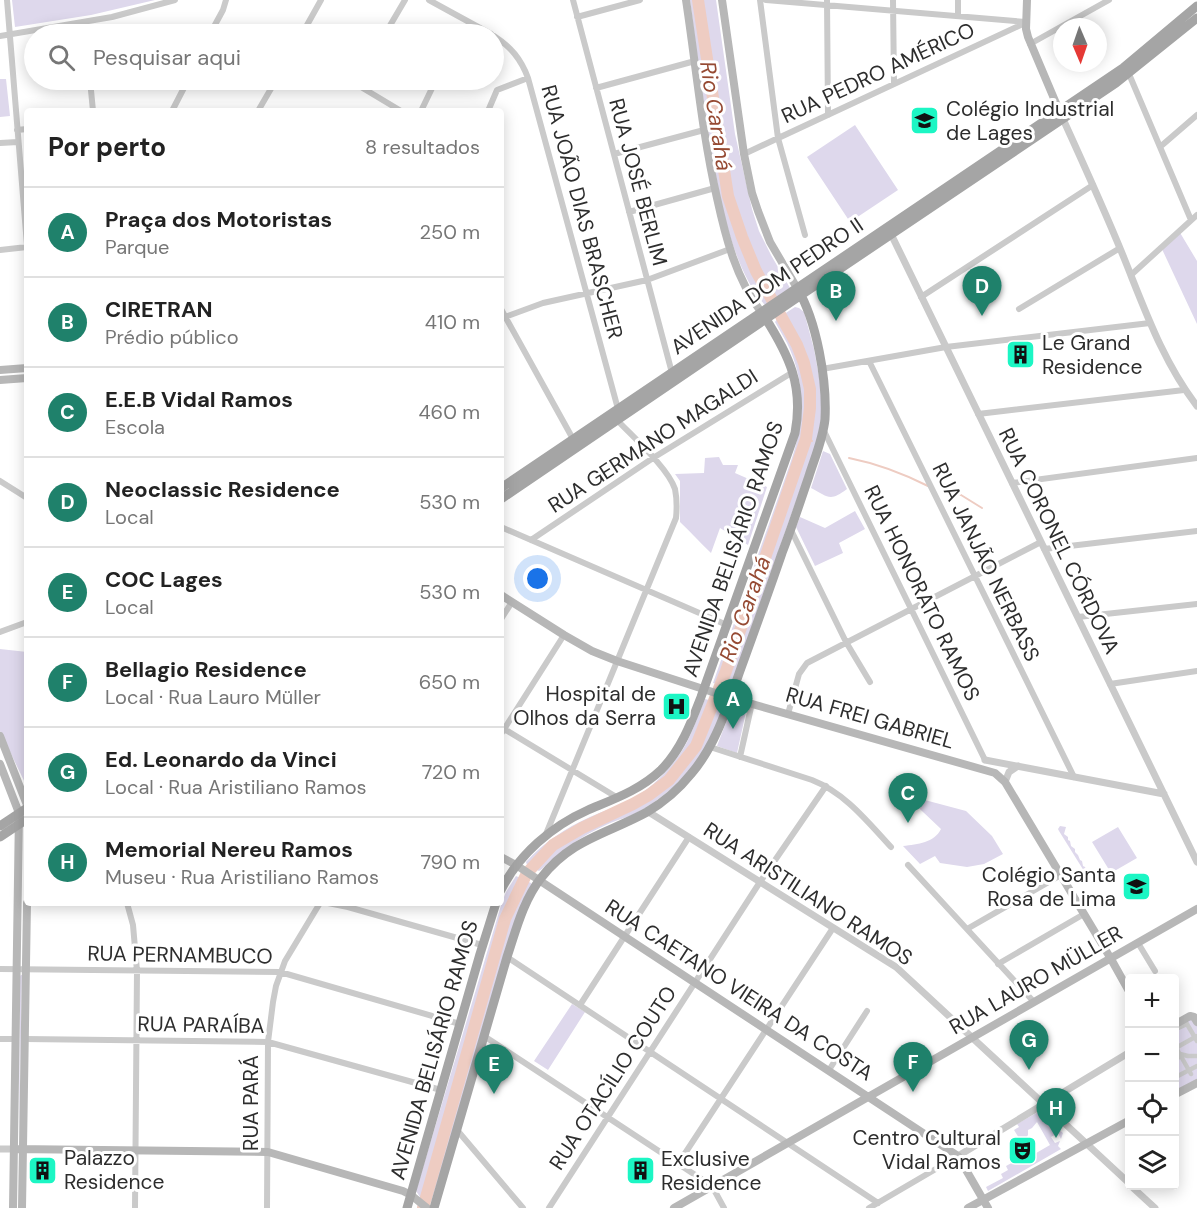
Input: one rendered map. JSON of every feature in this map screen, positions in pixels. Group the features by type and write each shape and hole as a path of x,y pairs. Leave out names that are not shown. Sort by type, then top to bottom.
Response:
{"main road":[{"name":"AVENIDA BELISÁRIO RAMOS","path":"504,884 519,867 525,855 545,837 573,817 618,798 645,783 671,758 688,730 706,690 795,433 798,398 793,372 784,349 765,314 743,284 730,249 704,130 686,0"},
{"name":"AVENIDA BELISÁRIO RAMOS","path":"434,1208 507,957 536,878 579,843 658,805 683,783 705,756 721,723 728,697 791,529 823,431 825,404 822,369 813,331 799,292 764,230 752,193 744,154 722,0"},
{"path":"1027,0 1030,44 1061,115"},
{"name":"AVENIDA DOM PEDRO II","path":"504,486 672,373 891,234 1061,115 1128,64 1197,6"},
{"name":"AVENIDA DOM PEDRO II","path":"799,292 1061,115 1129,74 1197,18"},
{"name":"AVENIDA DOM PEDRO II","path":"504,497 617,420 765,314"},
{"path":"0,370 24,368"},
{"path":"0,380 24,378"},
{"name":"RUA FREI GABRIEL","path":"504,597 564,635 617,662 728,697 990,771 1001,777 1125,984"},
{"path":"0,736 24,814 19,1149 22,1208"},
{"path":"0,764 24,814"},
{"path":"0,826 24,814"},
{"path":"0,837 24,814"},
{"name":"RUA CAETANO VIEIRA DA COSTA","path":"504,859 958,1155 988,1208"},
{"path":"22,969 27,906"},
{"name":"AVENIDA BELISÁRIO RAMOS","path":"407,1208 413,1197 441,1090 495,906"},
{"name":"RUA LAURO MÜLLER","path":"674,1208 1197,909"},
{"path":"1179,1092 1197,1083"},
{"path":"968,1208 1125,1123"},
{"path":"19,1149 268,1152 397,1189 413,1197 427,1208"},
{"path":"13,1208 19,1149"}],"street":[{"path":"7,0 24,211"},
{"path":"72,24 134,12 175,0"},
{"path":"215,24 226,0"},
{"path":"308,24 321,0"},
{"path":"391,24 405,0"},
{"name":"RUA JOÃO DIAS BRASCHER","path":"429,0 472,24"},
{"name":"RUA JOSÉ BERLIM","path":"573,0 672,373"},
{"path":"577,17 640,0"},
{"path":"760,0 778,138 804,235"},
{"path":"766,0 827,3 1027,22"},
{"path":"893,0 894,84"},
{"path":"958,0 958,16"},
{"path":"1030,44 1109,0"},
{"path":"827,3 828,115"},
{"name":"RUA PEDRO AMÉRICO","path":"744,154 1027,22"},
{"path":"0,36 24,32"},
{"name":"RUA JOÃO DIAS BRASCHER","path":"504,43 519,58 528,78 618,409"},
{"path":"596,88 694,61"},
{"path":"1129,74 1191,220"},
{"path":"504,87 528,78"},
{"path":"91,90 93,108"},
{"path":"174,108 183,90"},
{"path":"260,108 270,90"},
{"path":"370,90 397,108"},
{"path":"422,108 431,90"},
{"path":"489,108 497,90"},
{"path":"1061,115 1165,357 1184,390 1197,406"},
{"path":"1160,147 1197,115"},
{"path":"17,130 24,129"},
{"path":"614,154 704,130"},
{"path":"0,143 18,141"},
{"path":"921,297 1093,185"},
{"path":"629,212 715,188"},
{"path":"1131,275 1197,214"},
{"name":"RUA CORONEL CÓRDOVA","path":"891,234 1197,862"},
{"path":"0,250 24,246"},
{"path":"1019,309 1120,248"},
{"path":"573,439 505,317 537,305 647,280 730,249"},
{"path":"822,369 946,347 1150,323"},
{"name":"RUA JANJÃO NERBASS","path":"868,361 1074,777"},
{"name":"RUA GERMANO MAGALDI","path":"531,540 653,459 793,372"},
{"path":"978,414 1184,390"},
{"path":"545,837 674,526 677,509 675,489 671,480 617,420"},
{"name":"RUA HONORATO RAMOS","path":"823,431 990,771"},
{"path":"1012,483 1197,458"},
{"path":"0,481 24,496"},
{"path":"504,528 727,625"},
{"path":"791,529 846,642 870,682"},
{"path":"788,714 799,674 802,668 814,659 975,576 1043,546 1197,531"},
{"path":"504,614 512,602"},
{"path":"1078,617 1197,604"},
{"path":"0,632 24,623"},
{"path":"504,727 564,635"},
{"path":"1110,684 1197,671"},
{"path":"740,757 752,704"},
{"path":"504,731 618,798"},
{"path":"710,747 826,786 849,803 891,847"},
{"path":"985,760 1164,794"},
{"path":"1005,782 1009,772 1018,766"},
{"name":"RUA OTACÍLIO COUTO","path":"549,1208 760,882 826,786"},
{"name":"RUA ARISTILIANO RAMOS","path":"647,811 902,972 1125,1180"},
{"path":"580,1005 689,837"},
{"path":"908,865 1034,1002"},
{"path":"967,929 1061,875"},
{"path":"128,906 135,932 137,970 135,1208"},
{"name":"RUA PARÁ","path":"267,1208 268,1042 273,1002 280,972 318,906"},
{"path":"339,906 482,945"},
{"path":"998,964 1084,914"},
{"path":"678,1164 833,927"},
{"path":"1138,943 1155,971"},
{"path":"507,957 878,1203"},
{"name":"RUA PERNAMBUCO","path":"0,969 280,972 460,1024"},
{"path":"829,1070 867,1011"},
{"path":"1177,1028 1192,1018"},
{"path":"1179,1045 1196,1038 1191,1031 1192,1018"},
{"path":"1191,1031 1192,1018"},
{"path":"484,1036 712,1186 724,1208"},
{"name":"RUA PARAÍBA","path":"0,1039 268,1042 441,1090"},
{"path":"1180,1054 1190,1057 1197,1056"},
{"path":"1180,1054 1190,1072"},
{"path":"869,1208 1125,1055"},
{"path":"1179,1076 1197,1066"},
{"path":"457,1130 523,1208"},
{"path":"0,1149 19,1149"},
{"name":"RUA ARISTILIANO RAMOS","path":"1135,1190 1155,1208"}],"shaded area":[{"path":"12,0 155,0 91,15 15,27"},
{"path":"690,0 716,0 735,134 752,209 759,231 790,288 765,305 753,290 743,271 722,204 707,123"},
{"path":"0,79 6,79 10,116 0,117"},
{"path":"855,125 898,190 850,222 807,157"},
{"path":"1179,231 1197,261 1197,324 1161,247"},
{"path":"795,307 804,312 814,349 823,399 819,436 730,688 713,683 791,461 799,431 801,402 798,373 787,343 775,322"},
{"path":"823,451 830,454 847,489 837,496 825,496 811,488"},
{"path":"719,457 723,465 738,465 735,473 767,487 748,545 720,528 711,553 680,522 680,481 675,474 704,473 705,458"},
{"path":"855,511 865,529 839,543 843,553 815,566 796,527 800,517 825,528"},
{"path":"0,649 24,652 24,781 0,731"},
{"path":"705,699 725,704 709,743 677,783 647,807 580,839 539,871 527,865 526,862 533,855 564,831 590,817 629,801 654,783 682,751"},
{"path":"732,707 746,712 737,753 717,746"},
{"path":"905,791 921,799 966,811 992,836 1003,854 984,864 967,867 940,863 935,856 920,864 903,846 930,840 941,829 904,794"},
{"path":"1060,826 1066,827 1064,834 1068,837 1087,872 1095,875 1093,880 1089,879 1059,831"},
{"path":"1118,827 1137,858 1111,873 1092,842"},
{"path":"516,876 532,885 431,1202 427,1203 416,1191 501,906 504,906 506,892"},
{"path":"22,975 19,1143 20,976"},
{"path":"572,1004 585,1012 548,1070 534,1061"},
{"path":"1190,1016 1197,1023 1197,1080 1179,1092 1179,1028 1179,1023"},
{"path":"1038,1112 1063,1133 1061,1139 1058,1133 1051,1137 1055,1143 1060,1141 1058,1146 1061,1149 988,1191 986,1187 1003,1178 1001,1174 1008,1170 1006,1166 1021,1158 1026,1164 1033,1160 1031,1156 1050,1145 1037,1122 1028,1130 1028,1135 1022,1143 1014,1130 1019,1127 1017,1124"}],"waterway":[{"name":"Rio Carahá","path":"423,1208 505,919 527,873 553,845 582,828 633,804 669,780 696,746 726,671 806,439 810,389 804,363 797,345 756,271 728,196 698,0"},
{"name":"Rio Carahá","path":"806,439 812,441"},
{"path":"849,458 890,469 928,486"},
{"path":"943,491 961,495 982,508"}],"place":[{"name":"Colégio Industrial de Lages","path":"925,121"},
{"name":"Neoclassic Residence","path":"982,316"},
{"name":"CIRETRAN","path":"836,321"},
{"name":"Le Grand Residence","path":"1021,355"},
{"name":"Hospital de Olhos da Serra","path":"677,706"},
{"name":"Praça dos Motoristas","path":"733,729"},
{"name":"E.E.B Vidal Ramos","path":"908,823"},
{"name":"Colégio Santa Rosa de Lima","path":"1137,887"},
{"name":"Ed. Leonardo da Vinci","path":"1029,1070"},
{"name":"Bellagio Residence","path":"913,1092"},
{"name":"COC Lages","path":"494,1094"},
{"name":"Memorial Nereu Ramos","path":"1056,1138"},
{"name":"Centro Cultural Vidal Ramos","path":"1022,1150"},
{"name":"Palazzo Residence","path":"43,1170"},
{"name":"Exclusive Residence","path":"640,1171"}]}
